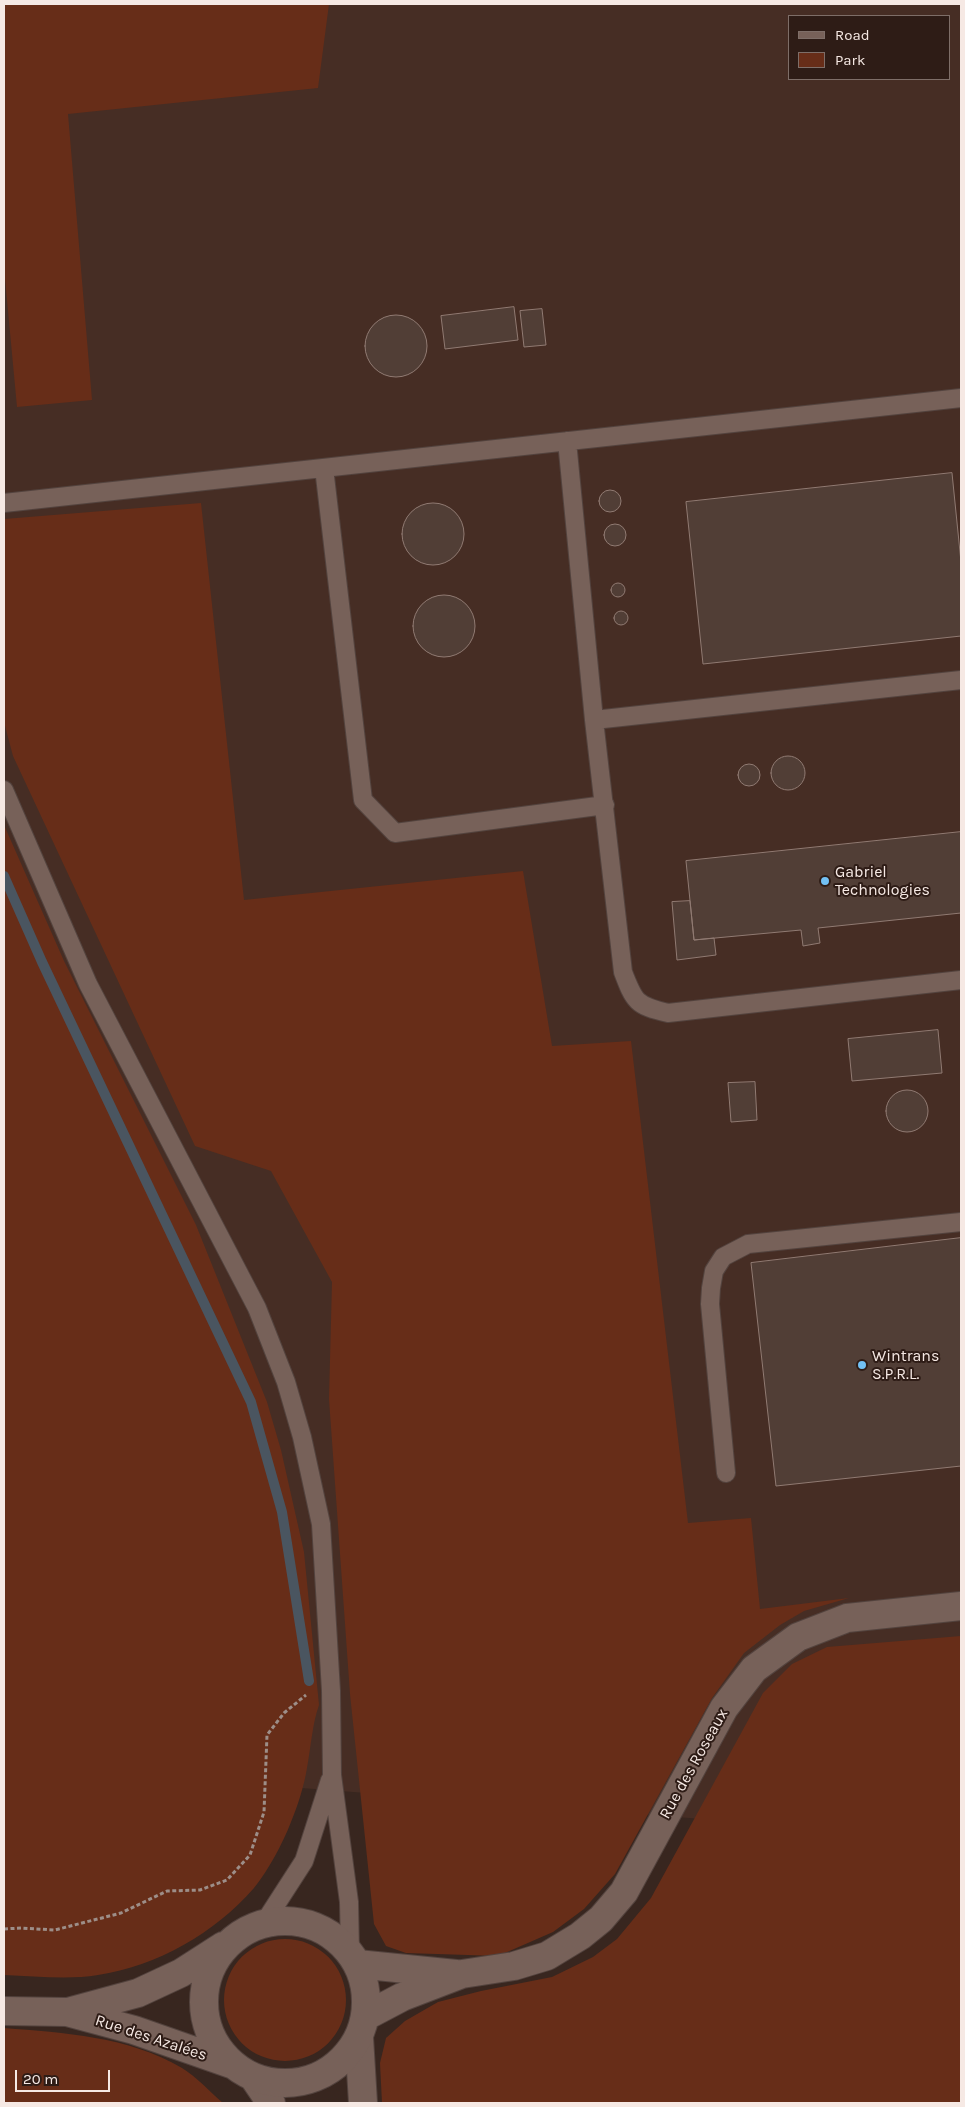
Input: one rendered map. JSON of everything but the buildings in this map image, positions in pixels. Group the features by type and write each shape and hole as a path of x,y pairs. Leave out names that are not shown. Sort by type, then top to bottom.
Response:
{"street":[{"name":"Rue des Roseaux","path":"362,2026 402,1997 462,1974 514,1966 547,1956 580,1936 601,1919 624,1892 724,1708 754,1668 798,1637 846,1618 961,1606"},
{"path":"272,2103 244,2071 218,2048 208,2028 204,2005 206,1982 214,1961 228,1943 245,1930 264,1923 288,1920 311,1924 332,1935 353,1958 361,1971 366,1993 362,2026 363,2103"},
{"name":"Rue des Azalées","path":"67,2012 138,1993 182,1973 228,1943"},
{"name":"Rue des Roseaux","path":"353,1958 462,1974"},
{"name":"Rue des Azalées","path":"4,2010 67,2012 134,2030 244,2071"},
{"path":"244,2071 278,2083 303,2082 326,2073 345,2058 362,2026"}],"lane":[{"path":"4,503 961,398"},
{"path":"566,441 594,720 623,972 632,997 649,1009 668,1013 961,980"},
{"path":"324,468 363,800 395,833 605,805"},
{"path":"594,720 961,680"},
{"path":"4,790 88,984 257,1308 286,1382 302,1437 321,1524 331,1692 332,1775 349,1902 353,1958"},
{"path":"726,1473 710,1304 714,1271 723,1257 748,1244 961,1222"},
{"path":"264,1923 304,1861 332,1775"}],"path":[{"path":"4,1929 55,1930 121,1913 167,1891 200,1890 227,1880 250,1855 264,1812 267,1736 284,1713 309,1693 331,1692"}],"shaded area":[{"path":"4,4 961,4 961,1839 4,1765"}],"green space":[{"path":"4,4 329,4 318,88 68,114 92,400 17,407 4,268"},
{"path":"201,503 244,900 523,871 552,1046 631,1041 688,1523 751,1518 760,1609 849,1598 804,1611 780,1625 744,1653 712,1698 615,1874 584,1909 553,1932 498,1956 406,1953 386,1946 374,1924 350,1694 329,1399 332,1282 271,1171 195,1146 13,756 4,722 4,519"},
{"path":"4,825 64,961 196,1225 267,1402 281,1450 304,1552 319,1705 313,1728 306,1775 296,1809 279,1848 254,1888 221,1919 184,1945 142,1964 120,1971 75,1977 4,1975"},
{"path":"961,1636 961,2103 382,2103 380,2063 386,2038 405,2021 438,2002 481,1991 552,1977 593,1957 617,1939 651,1898 763,1693 792,1664 827,1647"},
{"path":"285,1939 308,1944 328,1957 341,1977 346,2000 341,2023 328,2043 308,2056 285,2061 262,2056 242,2043 229,2023 224,2000 229,1977 242,1957 262,1944"},
{"path":"4,2028 73,2034 140,2049 182,2068 223,2103 4,2103"}],"waterway":[{"path":"4,876 42,962 251,1402 282,1512 309,1681"}],"place":[{"name":"Gabriel Technologies","path":"825,881"},
{"name":"Wintrans S.P.R.L.","path":"862,1365"}]}
